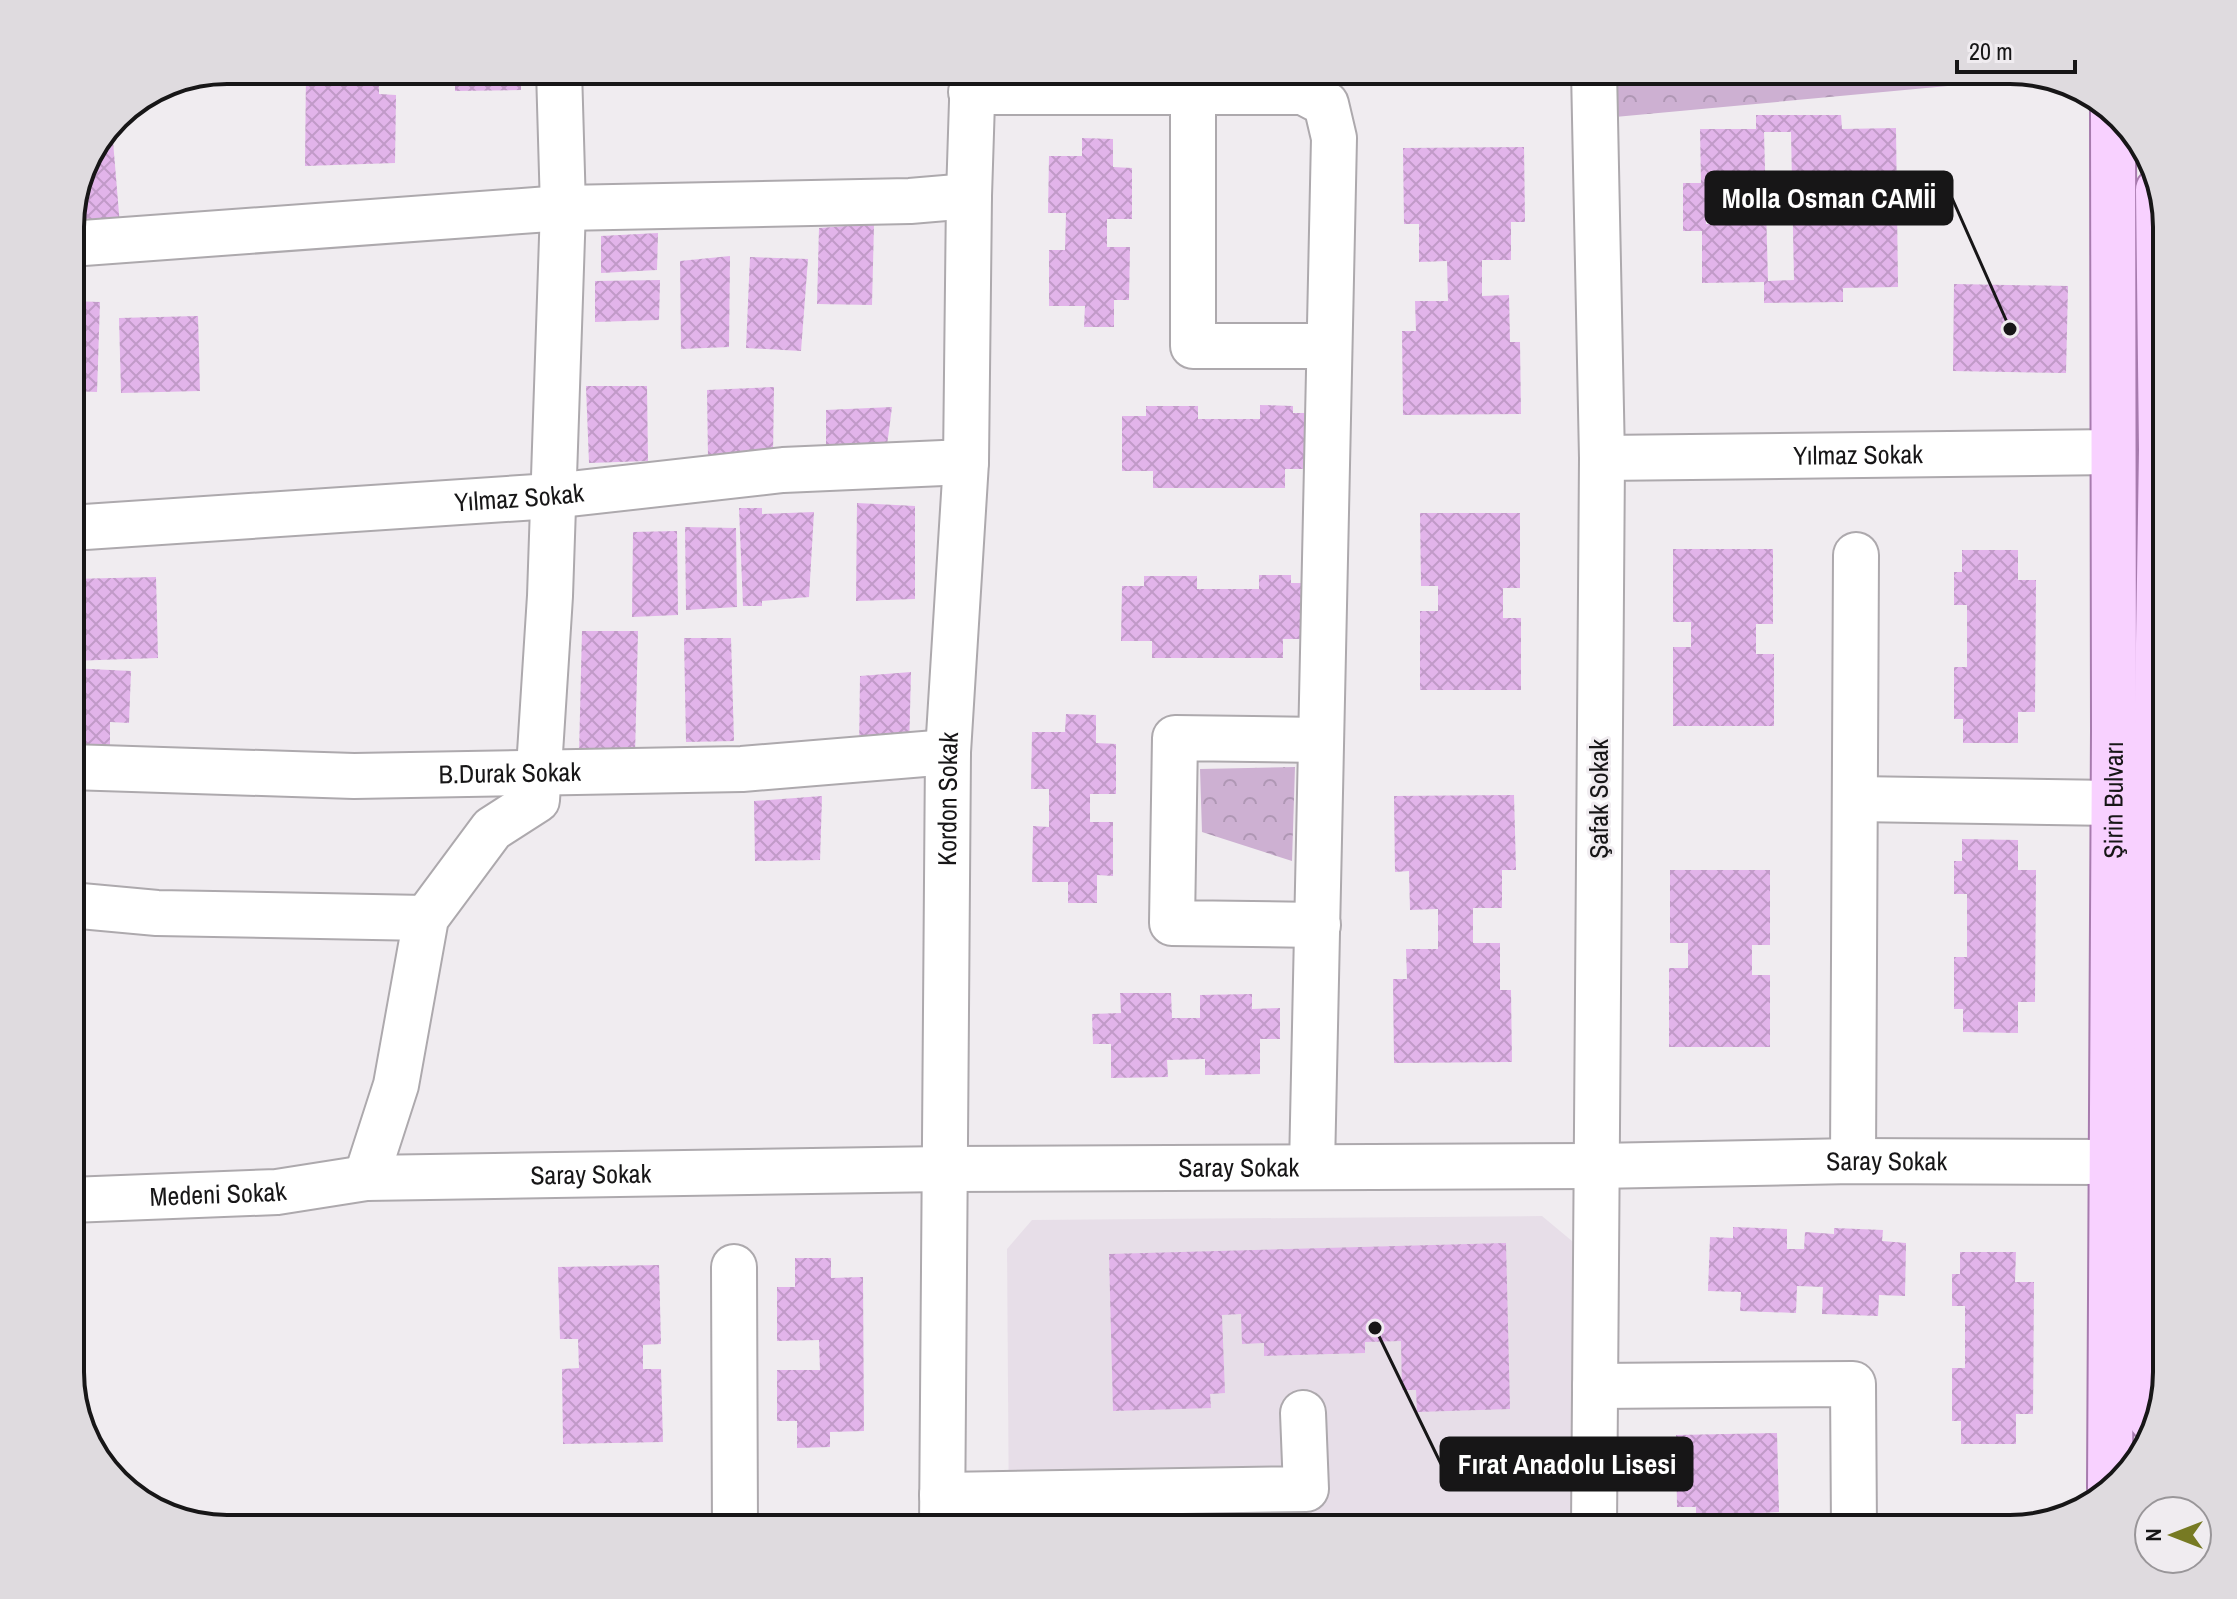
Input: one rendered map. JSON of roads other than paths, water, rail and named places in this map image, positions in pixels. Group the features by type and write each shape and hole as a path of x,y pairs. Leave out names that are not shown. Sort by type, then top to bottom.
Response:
{"main road":[{"name":"Şirin Bulvarı","path":"2113,128 2113,803 2142,1161 2150,1399"},
{"name":"Şirin Bulvarı","path":"2112,1472 2142,1161 2153,806"}],"street":[{"path":"366,1178 396,1085 426,918 492,829 537,800 550,596 563,208 559,84"},
{"name":"Kordon Sokak","path":"942,1512 948,752 966,462 972,84"},
{"path":"1032,84 1193,92 1303,92 1326,104 1334,138 1312,1167"},
{"name":"Şafak Sokak","path":"1594,84 1602,458 1594,1515"},
{"path":"1193,92 1193,346 1329,346"},
{"path":"84,243 563,208 910,201 969,196"},
{"name":"Yılmaz Sokak","path":"1602,458 2113,452"},
{"name":"Yılmaz Sokak","path":"84,527 552,496 783,470 966,462"},
{"path":"1853,1161 1856,555"},
{"path":"1318,925 1172,923 1174,769 1175,738 1321,740"},
{"name":"B.Durak Sokak","path":"84,767 354,776 539,773 742,769 948,752"},
{"path":"1855,799 2113,803"},
{"path":"84,906 157,913 426,918"},
{"name":"Saray Sokak","path":"366,1178 944,1169 2142,1161"},
{"name":"Medeni Sokak","path":"84,1199 277,1192 366,1178"},
{"path":"734,1267 735,1515"},
{"path":"1595,1386 1853,1384 1854,1515"},
{"path":"942,1512 1306,1489 1303,1413"}],"place":[{"name":"Molla Osman CAMİİ","path":"2010,329"},
{"name":"Fırat Anadolu Lisesi","path":"1375,1328"}]}
